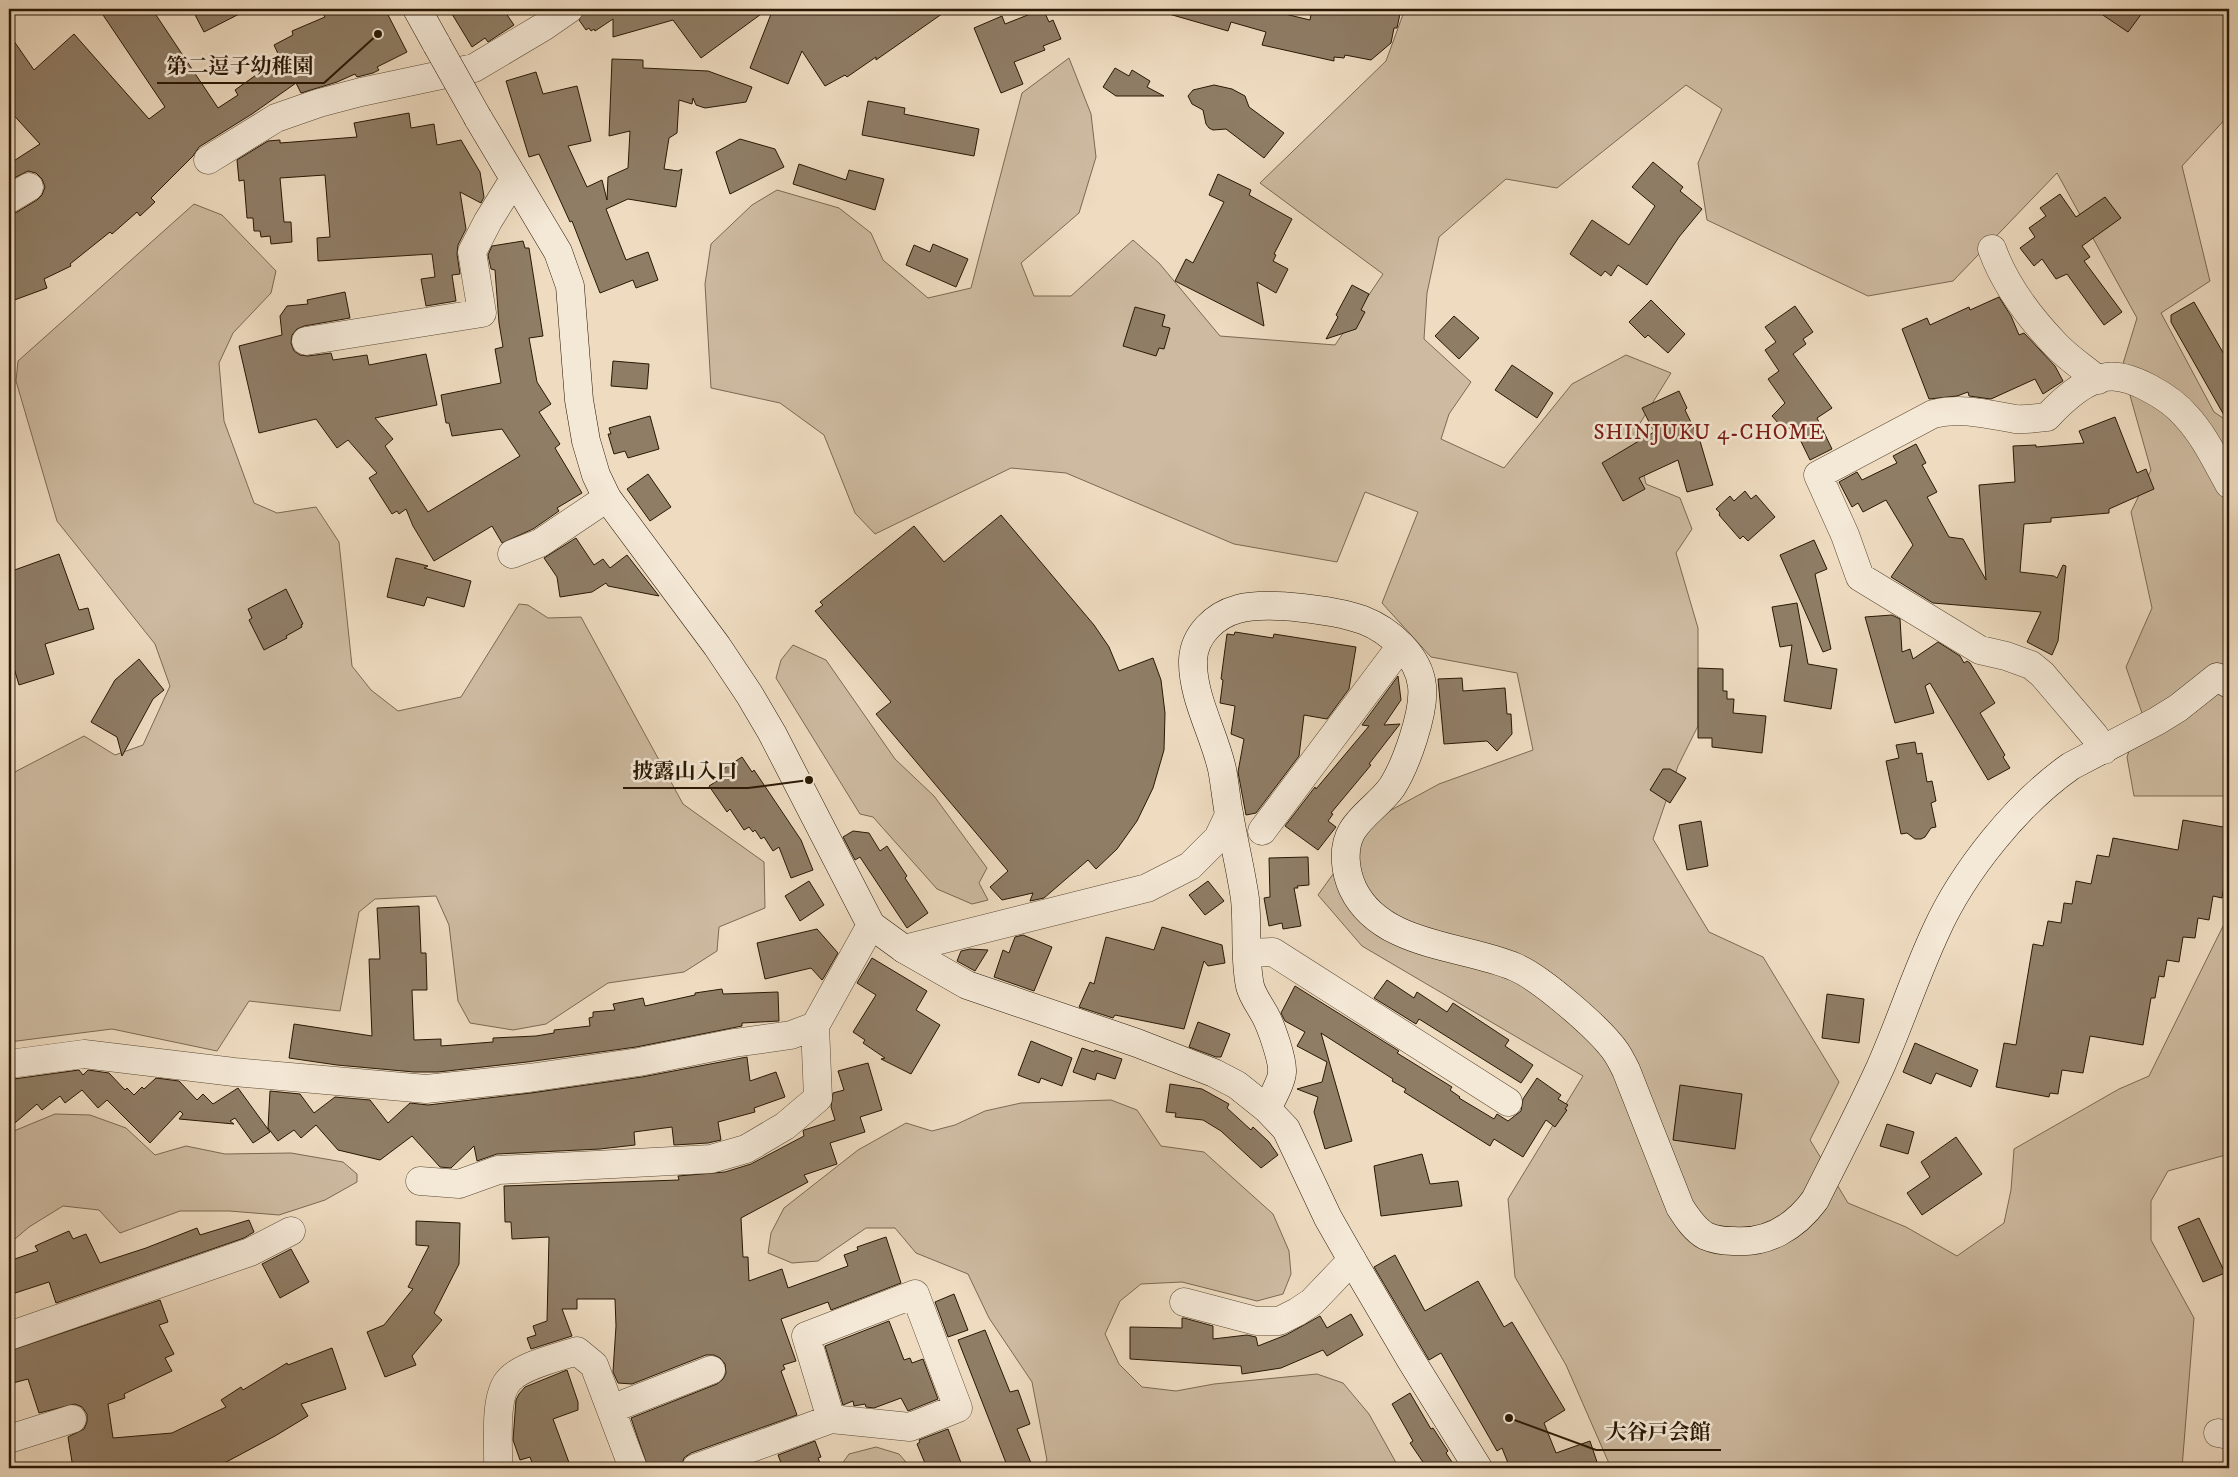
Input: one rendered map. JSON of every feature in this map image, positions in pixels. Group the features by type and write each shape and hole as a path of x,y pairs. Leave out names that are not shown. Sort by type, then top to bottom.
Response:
{"street":[{"path":"417,9 478,118 558,252 570,286 579,400 586,441 596,475 607,498 749,694 772,733 872,925 904,949 967,985 1137,1043 1214,1073 1237,1085 1267,1109 1286,1129 1328,1218 1409,1357 1478,1468"},
{"path":"208,160 276,118 361,92 474,68 543,27 569,9"},
{"path":"306,341 482,313 472,252 488,221 514,179"},
{"path":"1992,249 2000,271 2025,308 2057,346 2098,380"},
{"path":"2104,750 2094,735 2042,674 2031,665 2006,656 1980,650 1860,576 1845,535 1818,475 1933,414 1945,411 1968,411 2017,419 2047,417 2064,400 2106,376 2123,378 2147,386 2186,415 2229,484"},
{"path":"512,554 540,543 607,498"},
{"path":"1267,1109 1283,1072 1271,1027 1250,988 1245,901 1222,768 1196,686 1193,658 1199,635 1217,619 1234,610 1252,606 1266,606 1321,611 1353,617 1374,624 1401,646 1418,670 1423,687 1420,709 1406,762 1390,790 1352,831 1346,848 1347,868 1353,888 1367,911 1387,926 1418,939 1465,950 1525,972 1538,980 1595,1029 1616,1051 1626,1070 1680,1207 1692,1224 1706,1236 1726,1241 1747,1242 1768,1238 1803,1216 1815,1200 1880,1067 1936,930 1956,892 1977,860 2043,789 2071,766 2104,750 2178,708 2225,676"},
{"path":"1262,831 1401,646"},
{"path":"904,949 1147,888 1190,866 1218,838 1229,815"},
{"path":"420,1181 460,1184 498,1170 711,1159 746,1149 785,1126 818,1098 815,1026 872,925"},
{"path":"1248,954 1273,952 1508,1102"},
{"path":"9,1064 84,1054 234,1072 426,1089 529,1078 639,1062 734,1043 791,1035 815,1026"},
{"path":"9,1336 250,1252 291,1231"},
{"path":"1184,1302 1256,1321 1279,1321 1312,1302 1352,1260"},
{"path":"696,1468 831,1419 910,1427 958,1408 915,1294 806,1336 831,1419"},
{"path":"498,1468 498,1412 501,1393 510,1379 523,1370 577,1351 594,1365 633,1468"},
{"path":"611,1409 711,1370"},
{"path":"9,1439 72,1419"}],"shaded area":[{"path":"1405,9 2229,9 2229,115 2182,166 2210,281 2161,313 2214,412 2229,422 2229,796 2134,796 2127,757 2142,713 2126,667 2152,608 2131,512 2151,470 2122,367 2137,318 2057,173 1953,281 1868,296 1707,220 1698,163 1722,109 1686,85 1557,188 1506,179 1439,237 1427,293 1424,339 1471,382 1449,414 1441,439 1504,468 1572,384 1626,355 1671,373 1634,433 1646,484 1680,498 1692,529 1676,553 1698,628 1698,726 1678,766 1653,839 1709,932 1763,957 1839,1082 1810,1140 1848,1203 1906,1227 1957,1256 2004,1223 2011,1190 2014,1149 2119,1089 2149,1076 2229,914 2229,1154 2168,1171 2151,1201 2151,1240 2194,1318 2182,1468 1611,1468 1566,1365 1515,1277 1508,1199 1583,1076 1362,946 1318,895 1371,821 1439,784 1533,750 1517,673 1431,657 1382,603 1418,512 1365,492 1337,562 1234,544 1066,473 1011,468 875,534 855,513 824,435 780,403 711,388 705,284 711,244 752,205 777,190 839,208 871,233 883,260 928,298 971,288 1022,93 1069,58 1091,114 1096,157 1079,213 1021,263 1034,296 1071,296 1133,240 1159,263 1220,336 1335,345 1383,274 1260,183 1386,61"},
{"path":"194,204 222,215 276,271 271,293 233,333 219,363 224,421 254,503 277,513 316,507 339,542 352,666 371,690 398,711 461,697 519,604 528,605 548,618 581,617 683,804 764,862 765,908 719,927 717,951 684,972 608,983 546,1024 513,1030 470,1023 458,1001 449,925 436,896 375,899 359,912 340,1011 249,1001 217,1051 112,1029 9,1042 9,775 84,736 115,755 143,745 170,686 155,644 57,521 16,381 18,361"},
{"path":"793,645 826,660 895,759 934,796 987,868 979,883 988,900 972,904 937,889 873,817 860,814 776,678 781,660"},
{"path":"1111,1100 1137,1110 1161,1146 1204,1152 1273,1214 1289,1251 1291,1274 1283,1294 1257,1301 1182,1282 1141,1284 1120,1301 1105,1334 1119,1364 1142,1387 1176,1391 1214,1384 1317,1374 1343,1383 1369,1414 1399,1468 1042,1468 1047,1460 1032,1382 989,1318 968,1274 916,1253 895,1228 866,1228 818,1261 792,1263 768,1253 771,1233 784,1208 858,1150 906,1123 932,1131 955,1125 985,1111 1021,1103"},
{"path":"55,1114 90,1115 126,1128 155,1155 186,1146 225,1154 291,1153 343,1162 357,1174 357,1182 325,1200 279,1215 229,1211 180,1211 120,1233 99,1210 63,1206 29,1227 9,1244 9,1133"},
{"path":"876,1447 899,1454 911,1468 839,1468 849,1454"}],"building":[{"path":"99,9 152,9 218,108 238,95 235,90 280,58 274,45 293,35 292,31 325,17 321,9 385,9 407,52 377,67 379,70 373,73 357,77 355,74 337,82 301,93 296,83 252,114 199,147 193,156 151,198 155,202 140,216 137,212 112,234 110,232 70,264 71,266 44,279 47,288 9,302 9,215 37,200 42,195 45,187 42,179 36,173 28,171 12,179 9,174 9,164 40,144 9,110 9,34 34,70 74,34 149,119 165,107"},
{"path":"192,9 249,9 204,32"},
{"path":"449,9 503,9 514,25 488,42 485,38 472,47"},
{"path":"584,9 768,9 701,58 673,20 613,37 613,19 595,31 594,29 591,31 589,28 586,30 579,20"},
{"path":"773,9 949,9 876,60 876,57 847,77 845,75 825,86 802,51 788,84 750,68"},
{"path":"1043,9 1049,22 1053,20 1061,39 1043,46 1045,50 1014,62 1023,84 1001,93 974,28 1002,16 1005,24"},
{"path":"1170,9 1264,9 1310,20 1312,9 1401,9 1397,28 1394,28 1391,43 1371,60 1345,55 1344,58 1334,57 1334,61 1262,45 1266,32 1231,22 1228,31 1169,14"},
{"path":"2094,9 2145,9 2128,32"},
{"path":"612,59 643,60 643,68 708,71 752,87 746,102 705,108 696,105 693,98 692,104 679,100 677,133 669,138 664,169 678,171 682,169 676,207 628,199 606,209 626,260 648,252 658,280 636,288 633,280 600,293 572,221 570,222 539,154 529,157 506,81 536,72 543,94 577,86 591,141 568,146 587,187 602,180 607,200 608,177 628,168 630,131 609,136"},
{"path":"1115,68 1129,76 1132,70 1150,81 1147,87 1164,96 1116,96 1103,87"},
{"path":"1214,85 1232,89 1245,96 1249,107 1284,133 1264,158 1226,129 1213,130 1209,128 1206,124 1203,110 1192,104 1188,96 1193,90"},
{"path":"868,101 905,108 904,114 979,129 974,156 862,135"},
{"path":"409,113 411,128 434,124 437,145 461,140 480,172 484,197 481,203 460,192 466,229 458,245 457,254 460,274 452,275 456,301 426,306 421,279 435,277 432,254 318,261 317,238 330,237 325,175 280,178 284,222 291,222 292,242 271,244 270,236 261,237 260,231 254,231 253,218 247,218 244,180 239,181 237,160 268,141 280,140 280,143 357,137 354,123"},
{"path":"740,139 775,149 784,167 730,194 716,152"},
{"path":"1653,162 1683,187 1680,191 1702,209 1679,237 1647,285 1618,265 1611,276 1605,271 1601,276 1570,254 1592,220 1629,245 1655,206 1632,187"},
{"path":"799,164 846,180 849,170 884,179 875,210 793,184"},
{"path":"1218,174 1251,190 1249,195 1292,219 1274,254 1276,255 1273,261 1288,269 1276,293 1257,282 1264,326 1175,281 1186,259 1193,263 1224,202 1209,195"},
{"path":"2060,194 2076,217 2105,197 2121,218 2082,246 2090,257 2084,261 2122,312 2104,325 2067,274 2056,279 2042,259 2034,266 2020,248 2035,237 2029,228 2046,216 2040,208"},
{"path":"523,241 525,248 529,248 543,336 529,338 537,382 551,404 539,412 560,444 555,448 582,493 557,508 559,511 533,529 502,543 492,526 434,561 413,526 406,509 399,514 397,511 392,514 369,478 377,473 348,440 337,448 316,419 259,433 239,346 282,335 280,316 287,306 308,304 307,300 345,292 350,318 304,326 297,329 292,335 291,343 294,351 300,355 308,356 331,353 333,360 367,355 369,365 426,354 437,405 375,418 393,439 385,446 428,512 520,456 502,429 452,436 449,423 446,423 441,395 501,383 495,349 503,347 495,270 491,269 488,255 492,246"},
{"path":"933,244 968,259 956,287 906,265 914,245 930,252"},
{"path":"1352,285 1369,294 1361,310 1365,312 1356,329 1326,339 1338,317 1336,315"},
{"path":"1999,297 2011,316 2019,335 2024,333 2055,366 2063,381 2043,394 2035,379 1991,399 1969,396 1968,392 1957,396 1929,399 1902,329 1927,318 1930,325 1969,307 1970,310"},
{"path":"1651,300 1685,334 1668,353 1648,335 1645,338 1629,322"},
{"path":"2194,302 2229,363 2229,424 2171,322 2171,315"},
{"path":"1795,306 1813,332 1803,339 1806,344 1793,354 1832,408 1817,418 1832,449 1810,460 1793,425 1786,432 1772,416 1785,403 1768,379 1779,371 1765,350 1776,342 1765,327"},
{"path":"1135,307 1165,315 1162,326 1170,328 1164,349 1159,348 1156,356 1123,346"},
{"path":"1454,316 1479,338 1459,359 1435,336"},
{"path":"613,361 649,364 647,389 611,386"},
{"path":"1512,365 1553,393 1537,418 1495,390"},
{"path":"1679,391 1687,408 1685,410 1700,441 1713,485 1687,492 1678,460 1639,478 1645,489 1623,501 1602,463 1654,432 1642,408"},
{"path":"650,416 659,449 628,458 625,451 614,454 608,434 611,434 609,428"},
{"path":"2115,417 2137,473 2146,469 2154,489 2109,509 2109,513 2051,518 2051,522 2024,524 2020,572 2057,578 2063,565 2066,566 2058,641 2052,655 2027,642 2041,612 1933,603 1891,577 1913,545 1886,500 1863,512 1858,503 1852,507 1839,482 1857,472 1862,480 1897,463 1893,456 1916,444 1926,463 1922,465 1937,492 1927,497 1949,537 1963,539 1986,580 1979,485 2015,482 2013,446 2036,445 2036,447 2084,443 2079,431"},
{"path":"648,474 671,507 650,521 627,489"},
{"path":"1745,491 1751,499 1756,495 1775,517 1748,541 1743,536 1740,539 1716,509 1730,496 1734,501"},
{"path":"1001,515 1094,625 1109,647 1119,671 1153,658 1161,680 1165,713 1164,750 1153,788 1137,821 1117,849 1096,869 1088,860 1044,898 1030,901 1033,893 1002,900 990,887 1008,871 876,714 891,702 815,611 823,605 820,602 914,526 944,562"},
{"path":"576,538 594,565 603,559 610,568 627,555 659,596 608,586 606,583 592,592 560,597 557,577 544,558"},
{"path":"1814,540 1827,569 1815,574 1831,649 1823,652 1780,555"},
{"path":"59,554 79,610 88,608 94,629 45,644 54,674 19,685 9,651 9,572"},
{"path":"396,558 428,566 424,568 471,581 464,607 427,597 424,606 387,597"},
{"path":"286,589 303,624 301,625 302,627 286,636 287,638 264,650 249,620 252,618 248,609"},
{"path":"1797,603 1808,664 1837,669 1831,709 1784,701 1792,645 1780,647 1772,607"},
{"path":"1892,615 1900,619 1902,652 1910,649 1913,659 1938,642 1960,656 1964,663 1967,661 1970,663 1995,703 1980,713 2005,755 2003,757 2010,768 1988,780 1930,683 1925,686 1934,713 1895,723 1865,617"},
{"path":"1235,632 1273,638 1274,634 1356,647 1349,689 1327,719 1304,715 1299,756 1256,813 1246,815 1238,772 1244,739 1231,734 1235,706 1220,703 1227,634 1234,635"},
{"path":"139,659 164,690 153,699 122,756 117,737 91,722 115,680"},
{"path":"1698,668 1723,669 1723,691 1727,691 1727,699 1734,699 1733,713 1766,716 1762,753 1712,747 1712,738 1698,738"},
{"path":"1398,676 1401,700 1384,725 1400,724 1369,764 1371,765 1331,813 1333,814 1328,821 1336,827 1318,850 1285,826 1315,787 1316,789 1369,726 1362,725"},
{"path":"1462,678 1463,691 1505,688 1507,714 1511,714 1512,734 1497,751 1487,741 1444,744 1438,679"},
{"path":"1915,742 1917,754 1922,753 1927,782 1932,781 1936,801 1931,803 1936,827 1931,828 1925,837 1921,839 1915,839 1907,833 1901,834 1886,761 1899,758 1896,745"},
{"path":"742,757 752,772 754,770 801,840 813,870 791,878 779,847 773,851 764,837 761,839 755,830 753,832 749,827 744,830 730,809 727,812 709,786 725,776 722,770"},
{"path":"1663,769 1670,769 1686,778 1670,803 1650,790"},
{"path":"2183,820 2229,828 2229,856 2222,898 2213,896 2209,920 2198,918 2195,938 2183,937 2179,962 2167,960 2164,977 2159,976 2155,998 2151,998 2143,1045 2090,1036 2083,1073 2062,1070 2058,1094 2050,1093 2049,1097 1996,1087 2004,1043 2016,1045 2033,944 2043,946 2048,921 2061,923 2064,903 2072,904 2076,881 2091,884 2097,855 2109,857 2113,838 2178,850"},
{"path":"1701,821 1708,866 1687,870 1679,825"},
{"path":"853,831 869,833 880,851 887,846 928,913 907,928 860,857 855,860 843,837"},
{"path":"1308,857 1309,885 1294,888 1301,926 1283,929 1282,923 1269,926 1264,898 1270,897 1269,858"},
{"path":"809,881 824,905 800,921 785,896"},
{"path":"1208,881 1224,901 1205,915 1189,895"},
{"path":"419,906 421,953 426,953 427,990 412,990 414,1040 441,1039 441,1046 493,1042 493,1038 536,1036 554,1033 554,1030 590,1026 589,1018 593,1017 593,1012 615,1010 613,1004 643,998 645,1006 695,995 695,993 722,989 723,994 778,992 779,1021 742,1023 742,1026 636,1047 438,1072 414,1072 337,1065 289,1058 294,1024 372,1036 369,959 380,959 377,908"},
{"path":"1162,927 1222,945 1225,963 1208,966 1204,961 1184,1029 1115,1015 1113,1018 1079,1007 1090,982 1094,984 1106,937 1154,950"},
{"path":"817,929 838,953 822,980 811,968 765,979 757,943"},
{"path":"1023,935 1052,947 1034,991 994,977 1003,950 1009,953 1015,937"},
{"path":"970,949 988,950 975,971 957,961 961,951"},
{"path":"872,958 927,991 916,1010 940,1025 911,1074 881,1059 885,1058 863,1043 865,1040 853,1032 876,995 857,983"},
{"path":"1387,980 1414,998 1417,992 1447,1012 1453,1003 1509,1040 1505,1046 1533,1065 1521,1083 1419,1019 1416,1024 1374,998"},
{"path":"1295,986 1399,1051 1397,1053 1452,1087 1450,1090 1459,1098 1494,1119 1497,1114 1508,1121 1521,1111 1523,1099 1537,1078 1561,1095 1558,1099 1568,1105 1565,1109 1567,1110 1555,1127 1546,1120 1523,1157 1494,1139 1490,1146 1404,1092 1406,1089 1392,1081 1393,1079 1321,1033 1352,1141 1325,1149 1314,1112 1318,1097 1297,1089 1322,1082 1327,1062 1297,1046 1305,1032 1285,1021 1281,1013"},
{"path":"1827,994 1864,999 1859,1043 1822,1038"},
{"path":"1198,1022 1230,1034 1221,1057 1189,1047"},
{"path":"1031,1041 1072,1058 1062,1086 1041,1078 1039,1083 1018,1075"},
{"path":"1915,1043 1978,1070 1971,1087 1936,1073 1931,1084 1903,1072"},
{"path":"1082,1048 1094,1052 1095,1050 1122,1059 1115,1079 1097,1073 1095,1080 1073,1072"},
{"path":"747,1057 750,1081 776,1072 785,1097 754,1108 755,1112 718,1122 721,1140 708,1143 674,1145 672,1127 634,1132 635,1145 600,1149 497,1154 477,1161 474,1146 451,1168 440,1167 412,1136 380,1160 338,1150 316,1125 301,1138 294,1130 278,1141 268,1128 270,1091 300,1094 314,1113 335,1097 370,1100 388,1123 410,1103 428,1105 531,1093 642,1077"},
{"path":"868,1063 882,1110 860,1117 865,1132 830,1143 837,1164 804,1175 808,1182 741,1218 743,1257 748,1257 749,1281 782,1269 788,1288 848,1266 844,1255 858,1250 857,1247 886,1237 901,1283 831,1310 828,1302 781,1319 796,1361 783,1365 785,1369 781,1371 797,1415 691,1453 684,1458 681,1468 648,1468 631,1418 717,1384 726,1373 725,1364 714,1355 706,1355 632,1384 618,1383 613,1372 616,1326 615,1299 577,1299 577,1309 562,1309 572,1336 531,1349 527,1338 536,1335 533,1326 547,1321 549,1237 512,1239 511,1222 505,1222 504,1186 679,1180 678,1176 725,1172 751,1164 804,1136 804,1130 835,1120 831,1107 833,1093 844,1090 838,1071"},
{"path":"79,1070 83,1075 88,1070 109,1073 125,1090 127,1088 134,1095 156,1078 179,1081 197,1100 203,1094 213,1104 238,1088 270,1132 253,1143 235,1118 230,1121 234,1124 179,1119 183,1114 180,1111 150,1143 107,1100 98,1108 82,1090 65,1103 60,1096 42,1110 37,1104 9,1128 9,1083 14,1079"},
{"path":"1170,1084 1202,1089 1229,1104 1227,1108 1251,1130 1253,1127 1269,1142 1278,1155 1261,1168 1221,1131 1203,1120 1175,1117 1176,1113 1166,1112"},
{"path":"1680,1085 1742,1094 1735,1149 1673,1140"},
{"path":"1887,1124 1914,1132 1908,1154 1880,1146"},
{"path":"1956,1137 1982,1174 1922,1215 1907,1193 1930,1177 1921,1162"},
{"path":"1422,1154 1430,1184 1458,1181 1462,1206 1381,1216 1374,1166"},
{"path":"2199,1218 2225,1273 2203,1282 2178,1227"},
{"path":"249,1220 254,1232 244,1238 56,1303 49,1282 9,1295 9,1261 38,1251 35,1246 69,1231 73,1239 86,1234 100,1263 146,1248 197,1228 200,1235"},
{"path":"416,1221 460,1223 459,1264 434,1313 442,1320 412,1356 416,1365 385,1377 367,1332 384,1325 413,1289 408,1287 429,1246 416,1245"},
{"path":"291,1249 309,1282 280,1298 262,1264"},
{"path":"1395,1255 1425,1311 1478,1281 1504,1327 1512,1322 1565,1410 1544,1423 1556,1453 1590,1441 1599,1468 1510,1468 1502,1448 1497,1451 1441,1353 1429,1360 1374,1267"},
{"path":"954,1294 968,1330 948,1337 935,1302"},
{"path":"160,1300 168,1322 159,1325 174,1354 165,1358 172,1371 124,1394 125,1398 108,1404 113,1438 172,1433 226,1407 221,1400 241,1387 243,1390 287,1363 288,1365 332,1348 346,1389 301,1404 308,1416 215,1468 73,1468 68,1437 84,1429 87,1422 87,1414 82,1407 75,1404 39,1413 28,1379 9,1384 9,1351"},
{"path":"1351,1314 1363,1335 1327,1356 1323,1350 1281,1368 1242,1374 1241,1366 1130,1359 1130,1327 1182,1328 1182,1318 1184,1318 1213,1326 1213,1339 1247,1335 1256,1337 1258,1346 1286,1335 1320,1316 1327,1328"},
{"path":"889,1321 904,1360 910,1358 912,1363 923,1359 938,1399 908,1411 901,1398 874,1408 866,1407 865,1404 854,1406 853,1401 843,1405 825,1346"},
{"path":"985,1330 1010,1392 1018,1390 1030,1424 1017,1429 1031,1463 1019,1468 1008,1468 958,1340"},
{"path":"567,1370 578,1402 578,1410 553,1419 571,1468 534,1468 530,1457 520,1460 513,1440 516,1400 525,1387"},
{"path":"1410,1393 1431,1429 1433,1428 1448,1451 1446,1453 1456,1468 1427,1468 1410,1443 1413,1441 1392,1404"},
{"path":"948,1429 963,1468 927,1468 917,1444 920,1442 919,1440"},
{"path":"815,1441 821,1457 818,1458 822,1468 783,1468 778,1455"}],"place":[{"name":"第二逗子幼稚園","path":"378,34"},
{"name":"披露山入口","path":"809,780"},
{"name":"大谷戸会館","path":"1509,1418"}],"district":[{"name":"SHINJUKU 4-CHOME","path":"1709,433"}]}
